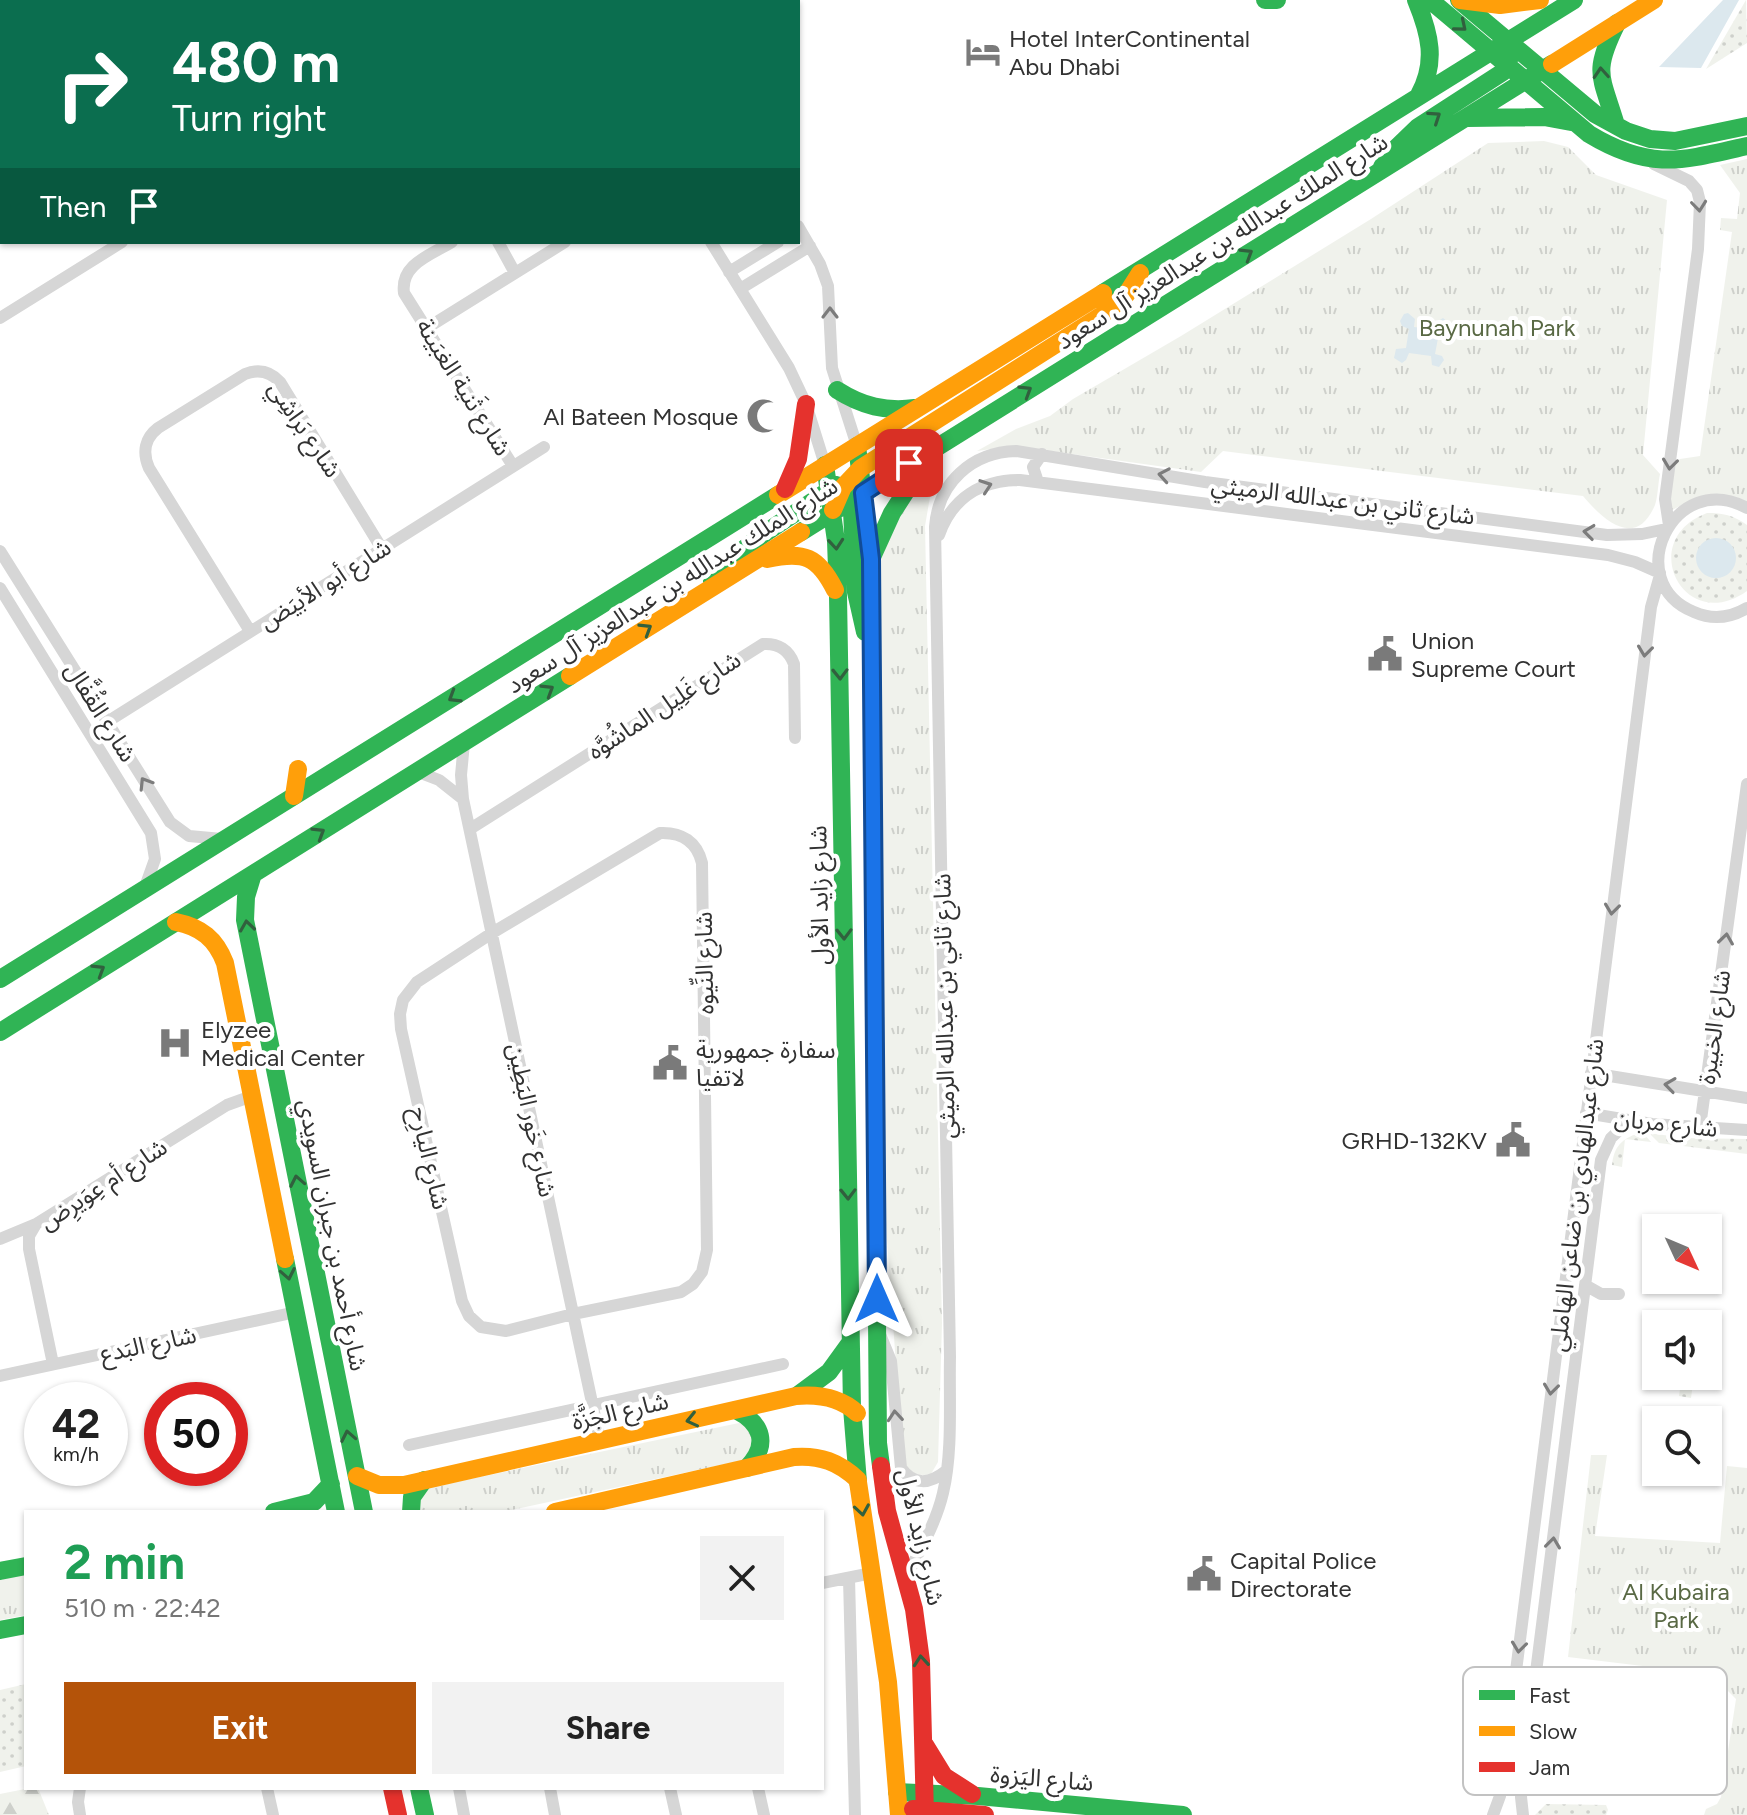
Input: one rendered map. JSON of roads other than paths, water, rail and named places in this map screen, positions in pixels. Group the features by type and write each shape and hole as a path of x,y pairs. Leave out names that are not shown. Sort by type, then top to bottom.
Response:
{"main road":[{"path":"1265,0 1277,0"},
{"path":"1415,100 1429,76 1433,51 1431,37 1416,0"},
{"path":"1430,0 1579,125 1610,147 1644,159 1685,161 1747,146"},
{"path":"1459,0 1500,5 1540,0"},
{"path":"1459,0 1595,114 1638,135 1675,141 1747,126"},
{"name":"شارع الملك عبدالله بن عبدالعزيز آل سعود","path":"0,1032 1654,0"},
{"name":"شارع الملك عبدالله بن عبدالعزيز آل سعود","path":"0,979 1415,100 1508,41 1562,2"},
{"path":"1616,125 1602,86 1599,65 1618,22"},
{"path":"1381,171 1392,152 1408,135 1503,72 1511,53 1508,41"},
{"path":"1467,118 1544,117 1579,125"},
{"path":"707,591 718,572 733,557 851,475 1110,309 1126,295 1141,270"},
{"path":"837,390 879,409 922,407"},
{"path":"782,493 798,460 806,404"},
{"name":"شارع زايد الأول","path":"857,446 851,475 871,559 878,1443 887,1511 914,1609 921,1661 925,1806"},
{"path":"871,559 892,513 935,446"},
{"path":"825,465 851,475"},
{"name":"شارع زايد الأول","path":"825,465 836,541 838,596 852,1408 858,1480 888,1682 898,1805"},
{"path":"832,513 851,475"},
{"path":"858,496 857,602 870,646"},
{"path":"751,563 789,553 805,555 824,568 838,596"},
{"path":"294,796 298,769"},
{"name":"شارع أحمد بن جبران السويدي","path":"253,874 246,897 247,927 364,1510"},
{"name":"شارع أحمد بن جبران السويدي","path":"176,922 201,929 213,939 223,956 336,1510"},
{"path":"796,1396 829,1372 850,1343"},
{"name":"شارع الجَزَّة","path":"357,1476 387,1486 424,1480 796,1396 825,1397 852,1408"},
{"path":"852,1408 878,1443"},
{"path":"736,1410 754,1420 761,1439 760,1452 747,1468"},
{"path":"576,1510 621,1504 794,1457 817,1456 836,1463 858,1480"},
{"path":"411,1510 412,1497 424,1480"},
{"path":"284,1510 314,1502 331,1484"},
{"path":"0,1571 24,1558"},
{"path":"0,1630 24,1625"},
{"path":"923,1739 929,1755 944,1776 960,1788 977,1809"},
{"path":"392,1790 398,1815 410,1809 424,1813 419,1790"},
{"name":"شارع اليَزوة","path":"898,1805 1183,1815"},
{"name":"شارع اليَزوة","path":"977,1809 985,1815"}],"street":[{"path":"1644,159 1689,181 1697,190 1700,202 1698,249 1665,499 1667,527"},
{"name":"شارع زايد الأول","path":"800,230 828,286 830,357 837,390 857,446"},
{"path":"0,318 119,244"},
{"name":"شارع ثَنية الغبَينة","path":"449,244 413,265 403,281 404,293 513,466"},
{"path":"496,244 515,273"},
{"path":"427,328 562,244"},
{"name":"شارع زايد الأول","path":"712,244 780,351 806,404 825,465"},
{"path":"729,272 775,244"},
{"path":"740,289 810,246"},
{"name":"شارع بَراشِي","path":"250,631 149,468 145,456 146,443 158,428 245,374 257,371 270,374 280,382 382,549"},
{"name":"شارع أبو الأبيَض","path":"107,722 544,447"},
{"name":"شارع ثاني بن عبدالله الرميثي","path":"906,1577 934,1520 946,1471 950,1357 935,527 938,508 948,486 962,470 979,459 997,452 1016,451 1205,482 1607,535 1642,534 1667,527"},
{"path":"1038,482 1033,467 1042,454"},
{"name":"شارع ثاني بن عبدالله الرميثي","path":"937,541 949,513 973,490 999,481 1038,482 1608,555 1635,562 1660,574"},
{"path":"1667,527 1684,510 1703,502 1725,500 1747,508"},
{"name":"شارع عبدالهادي بن ضاعن الهاملي","path":"1516,1667 1651,607 1660,574 1659,550 1667,527"},
{"name":"شارع القُفَّال","path":"0,551 163,812 174,826 189,836 225,839"},
{"path":"1660,574 1670,595 1697,614 1718,617 1747,608"},
{"name":"شارع القُفَّال","path":"0,588 151,833 155,859 143,890"},
{"name":"شارع غَلِيل الماشُوَّه","path":"470,829 763,644 781,647 794,664 795,738"},
{"name":"شارع خَور البَطِين","path":"464,743 461,775 463,799 600,1440"},
{"path":"418,772 439,780 463,799"},
{"name":"شارع الخبيرة","path":"1700,1127 1747,784"},
{"path":"144,819 155,820 163,812"},
{"name":"شارع النِّيوه","path":"492,933 653,835 667,833 681,836 693,844 700,856 705,1265 698,1279 681,1292 573,1314"},
{"name":"شارع اليارِح","path":"492,933 411,987 401,1007 401,1029 462,1301 469,1316 481,1327 497,1331 573,1314"},
{"name":"شارع مربان","path":"1591,1073 1747,1098"},
{"name":"شارع أم عِوَيرِض","path":"53,1364 29,1249 29,1236 36,1224 227,1105 252,1096"},
{"name":"شارع مربان","path":"1586,1113 1629,1121 1747,1130"},
{"name":"شارع عبدالهادي بن ضاعن الهاملي","path":"1537,1667 1601,1160 1611,1138 1629,1121"},
{"path":"0,1239 36,1224"},
{"path":"1585,1285 1601,1294 1619,1294"},
{"name":"شارع البَدع","path":"0,1376 296,1312"},
{"path":"877,1329 891,1361 901,1468 908,1477 923,1482 935,1479 946,1471"},
{"path":"409,1445 783,1364"},
{"path":"824,1583 872,1573"},
{"path":"849,1578 855,1815"},
{"path":"80,1790 80,1815"},
{"path":"267,1790 273,1815"},
{"path":"459,1790 464,1815"},
{"path":"550,1790 555,1815"},
{"path":"670,1790 676,1815"},
{"path":"758,1790 764,1815"},
{"name":"شارع عبدالهادي بن ضاعن الهاملي","path":"1493,1815 1500,1795"},
{"name":"شارع عبدالهادي بن ضاعن الهاملي","path":"1521,1795 1523,1815"}],"place":[{"name":"Hotel InterContinental Abu Dhabi","path":"983,52"},
{"name":"Al Bateen Mosque","path":"764,416"},
{"name":"Union Supreme Court","path":"1385,654"},
{"name":"Elyzee Medical Center","path":"175,1043"},
{"name":"سفارة جمهورية لاتفيا","path":"670,1063"},
{"name":"GRHD-132KV","path":"1513,1140"},
{"name":"Capital Police Directorate","path":"1204,1574"}],"park label":[{"name":"Baynunah Park","path":"1497,327"},
{"name":"Al Kubaira Park","path":"1676,1605"}]}
